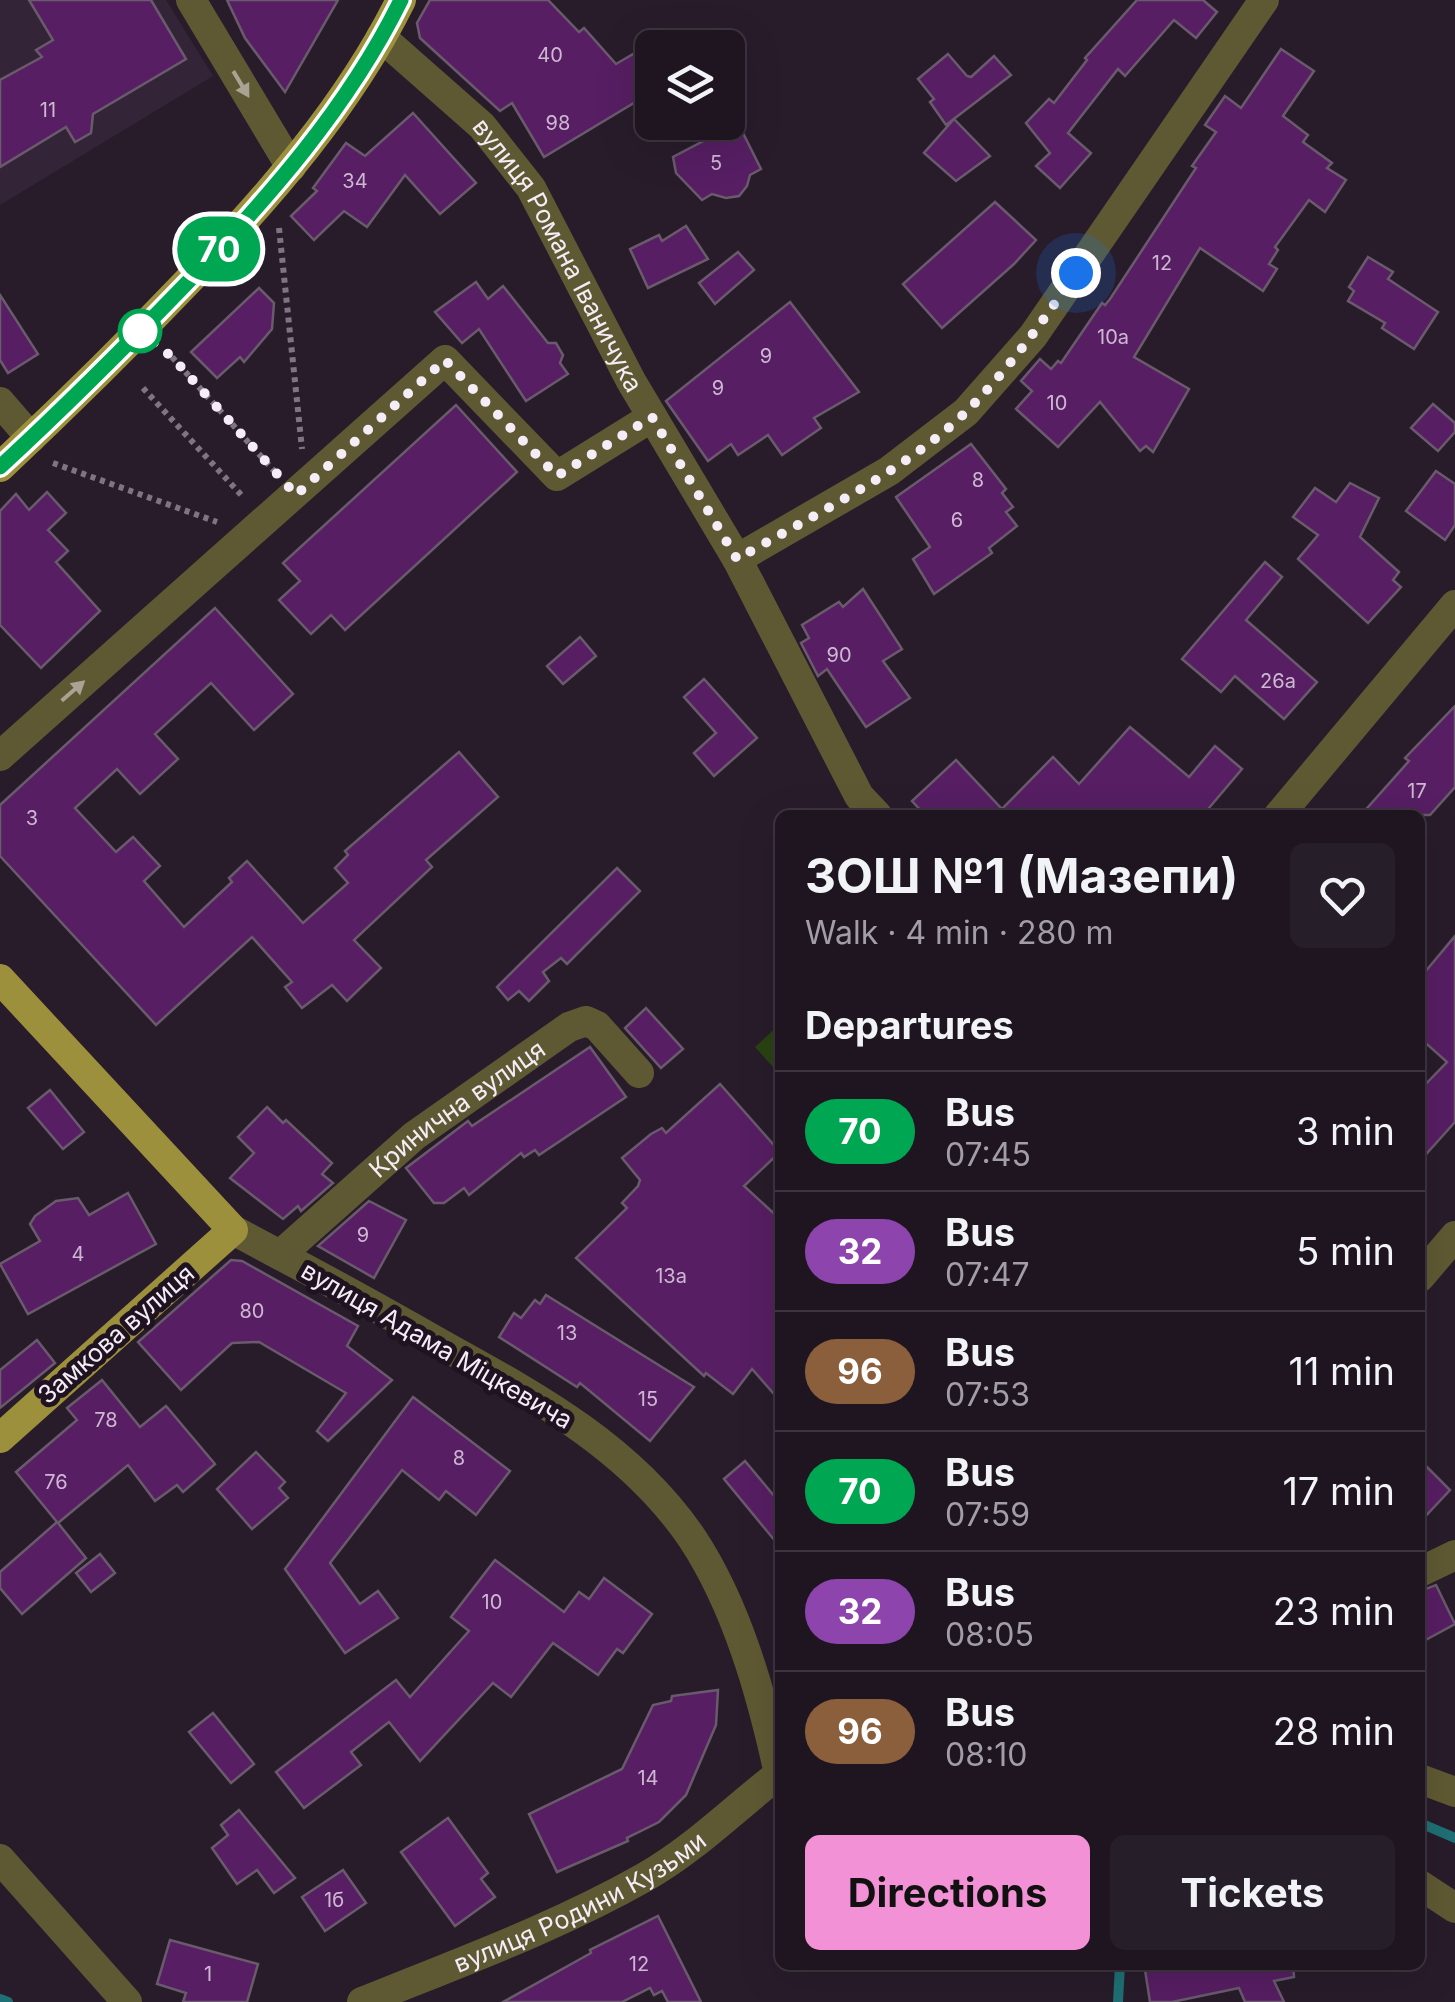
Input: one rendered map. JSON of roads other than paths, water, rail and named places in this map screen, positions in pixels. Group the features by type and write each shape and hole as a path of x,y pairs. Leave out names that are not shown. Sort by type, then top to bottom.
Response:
{"main road":[{"path":"0,467 136,336 256,209 291,167 381,37 401,0"},
{"name":"вулиця Адама Міцкевича","path":"0,979 234,1230"},
{"name":"Замкова вулиця","path":"0,1438 234,1230"}],"street":[{"path":"191,0 291,167"},
{"path":"737,559 889,471 966,412 1033,336 1264,0"},
{"name":"вулиця Романа Іваничука","path":"381,37 482,126 532,188 652,417 737,559 859,796 873,810"},
{"path":"0,756 445,360 557,476 652,417"},
{"path":"0,402 32,438"},
{"path":"1284,810 1455,605"},
{"name":"Кринична вулиця","path":"280,1255 414,1136 570,1027 586,1020 597,1026 639,1073"},
{"name":"вулиця Адама Міцкевича","path":"234,1230 532,1395 629,1464 693,1540 716,1582 764,1705 775,1752"},
{"path":"1425,1271 1455,1236"},
{"path":"1425,1570 1455,1555"},
{"name":"вулиця Родини Кузьми","path":"362,2002 540,1930 646,1876 682,1853 775,1778"},
{"path":"1425,1781 1455,1792"},
{"path":"0,1859 127,2002"},
{"path":"1425,1889 1455,1908"}],"waterway":[{"path":"1425,1825 1455,1838"},
{"path":"1118,2002 1120,1970"},
{"path":"0,1999 8,2002"}]}
